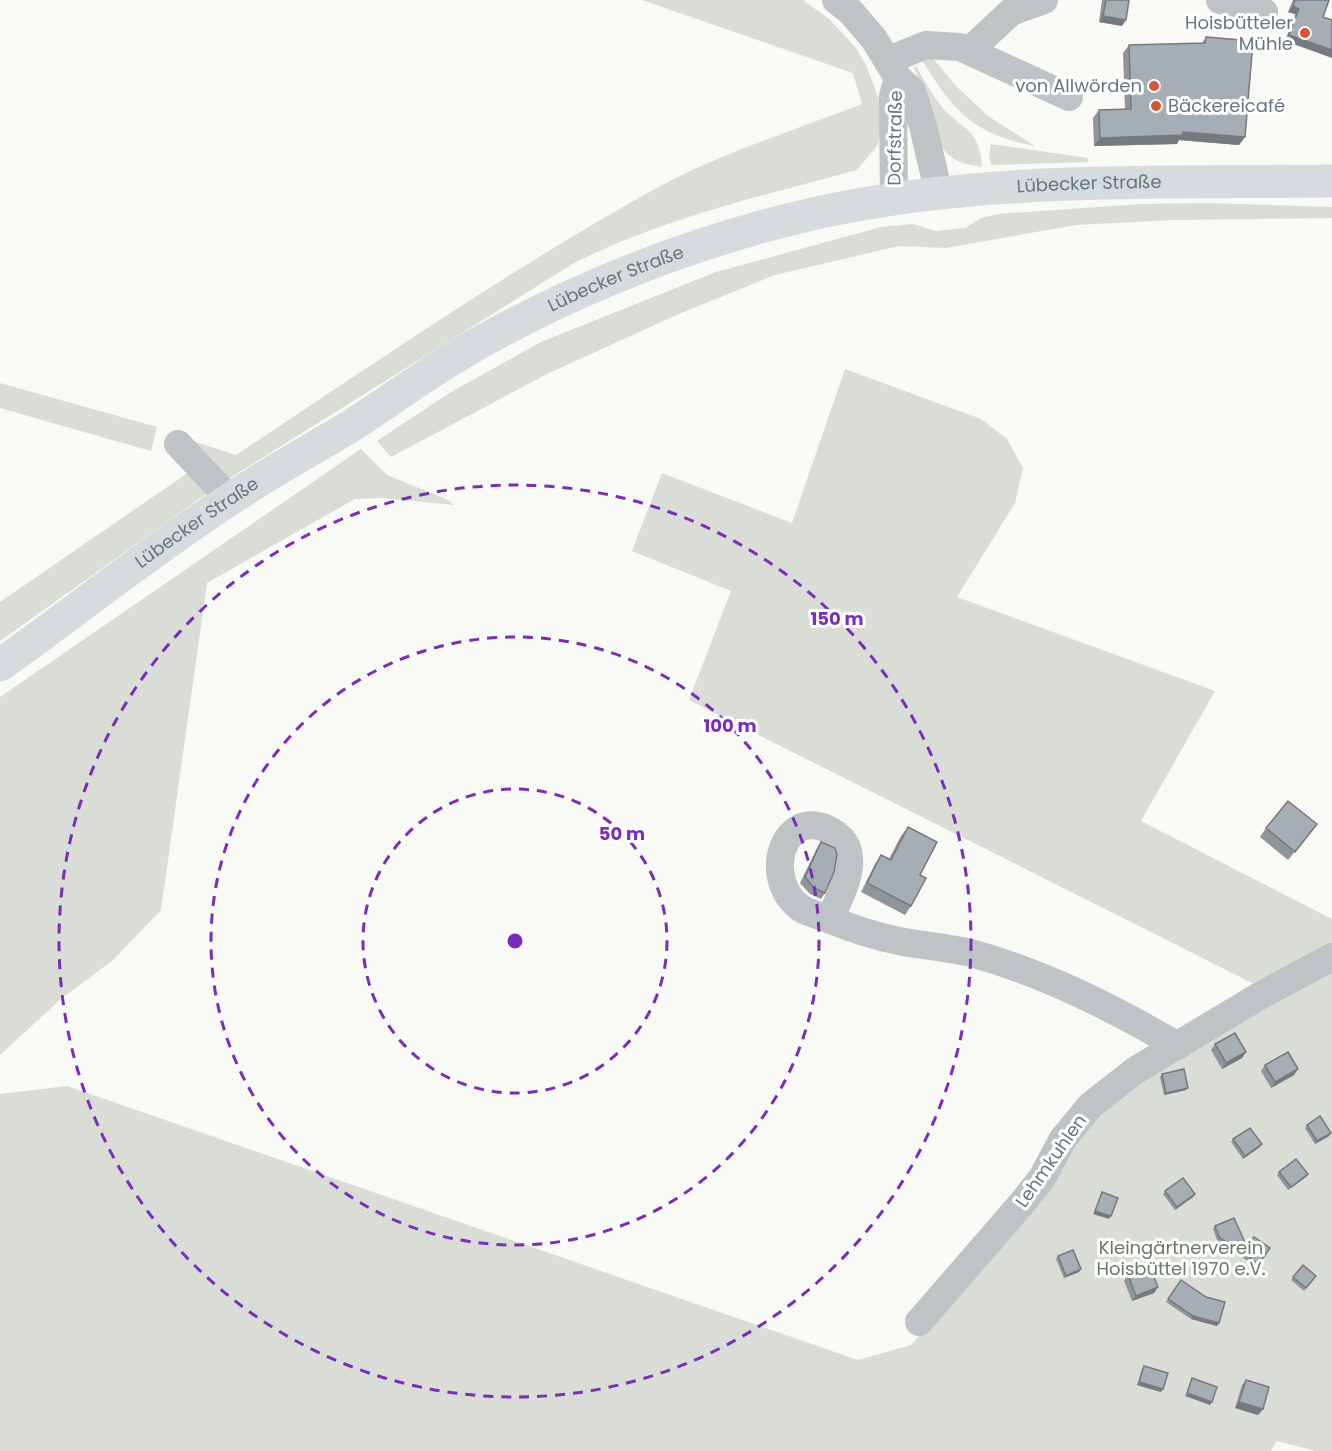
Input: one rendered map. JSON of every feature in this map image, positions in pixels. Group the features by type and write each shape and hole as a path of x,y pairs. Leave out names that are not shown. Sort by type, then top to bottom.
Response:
{"main road":[{"name":"Lübecker Straße","path":"0,665 230,499 496,333 595,285 714,240 821,212 939,194 1070,185 1332,181"}],"street":[{"name":"Dorfstraße","path":"836,0 851,12 912,91 939,194"},
{"path":"969,51 1011,12 1044,0"},
{"path":"1220,0 1264,12"},
{"path":"893,69 926,45 969,51 1069,96"},
{"name":"Dorfstraße","path":"893,69 894,200"},
{"path":"178,444 230,499"},
{"path":"830,920 897,941 969,952 1042,976 1143,1025 1178,1046"},
{"name":"Lehmkuhlen","path":"919,1322 1023,1202 1042,1178 1063,1139 1091,1105 1136,1070 1263,994 1332,957"}],"green space":[{"path":"642,0 803,0 829,19 856,48 866,65 879,99 881,132 877,146 857,170 713,209 643,233 574,263 227,480 193,441 236,455 494,285 653,190 702,165 862,104 853,73"},
{"path":"930,55 956,86 988,116 1035,146 996,135 967,118 944,94 922,60"},
{"path":"916,66 942,107 974,137 978,144 982,167 958,161 944,150 933,129 914,68"},
{"path":"991,144 1088,158 1088,162 992,165 989,157"},
{"path":"1205,203 1332,207 1332,218 1173,220 1076,225 946,248 899,246 775,275 681,313 547,374 391,457 377,441 451,392 541,342 716,272 881,227 913,224 936,231 965,228 981,218 998,214 1141,204"},
{"path":"845,369 981,419 1007,439 1023,468 1015,503 957,597 1215,691 1141,821 1332,919 1332,944 1256,985 689,700 731,591 632,551 662,473 792,523"},
{"path":"0,383 157,427 151,451 0,408"},
{"path":"361,449 387,475 446,499 454,505 381,498 355,499 207,583 161,910 112,961 62,998 0,1055 0,697"},
{"path":"192,470 212,490 0,641 0,602"},
{"name":"Kleingärtnerverein Hoisbüttel 1970 e.V.","path":"1332,970 1332,1451 1315,1451 1277,1441 1271,1451 0,1451 0,1094 67,1086 858,1360 911,1345 1044,1192 1078,1129 1120,1085"}],"building":[{"path":"1106,0 1129,0 1126,20 1103,16"},
{"path":"1295,0 1329,0 1323,17 1332,20 1332,50 1289,35 1299,9 1293,6"},
{"path":"1206,37 1253,41 1245,137 1183,132 1183,135 1100,138 1099,110 1131,109 1129,45 1205,43"},
{"path":"1288,801 1317,824 1295,852 1266,828"},
{"path":"908,827 937,842 920,875 926,878 911,906 867,883 881,855 891,860"},
{"path":"821,842 835,848 837,854 834,872 825,893 814,888 805,877"},
{"path":"1235,1033 1246,1052 1226,1063 1215,1044"},
{"path":"1288,1052 1298,1069 1275,1082 1265,1065"},
{"path":"1184,1069 1188,1088 1166,1093 1162,1074"},
{"path":"1320,1116 1331,1133 1317,1141 1307,1125"},
{"path":"1250,1128 1262,1144 1245,1156 1233,1139"},
{"path":"1296,1159 1308,1174 1291,1187 1279,1172"},
{"path":"1183,1178 1195,1194 1177,1207 1165,1191"},
{"path":"1102,1192 1118,1198 1111,1216 1095,1211"},
{"path":"1234,1218 1247,1247 1254,1237 1270,1248 1259,1264 1219,1237 1215,1226"},
{"path":"1073,1250 1081,1269 1066,1276 1058,1256"},
{"path":"1303,1265 1316,1276 1306,1288 1293,1277"},
{"path":"1150,1267 1158,1287 1136,1296 1128,1275"},
{"path":"1181,1280 1206,1297 1225,1302 1219,1323 1193,1316 1168,1299"},
{"path":"1144,1366 1168,1373 1163,1389 1139,1382"},
{"path":"1192,1378 1217,1387 1212,1402 1187,1393"},
{"path":"1246,1380 1269,1387 1263,1409 1239,1402"}],"place":[{"name":"Hoisbütteler Mühle","path":"1305,33"},
{"name":"von Allwörden","path":"1154,86"},
{"name":"Bäckereicafé","path":"1156,106"}]}
